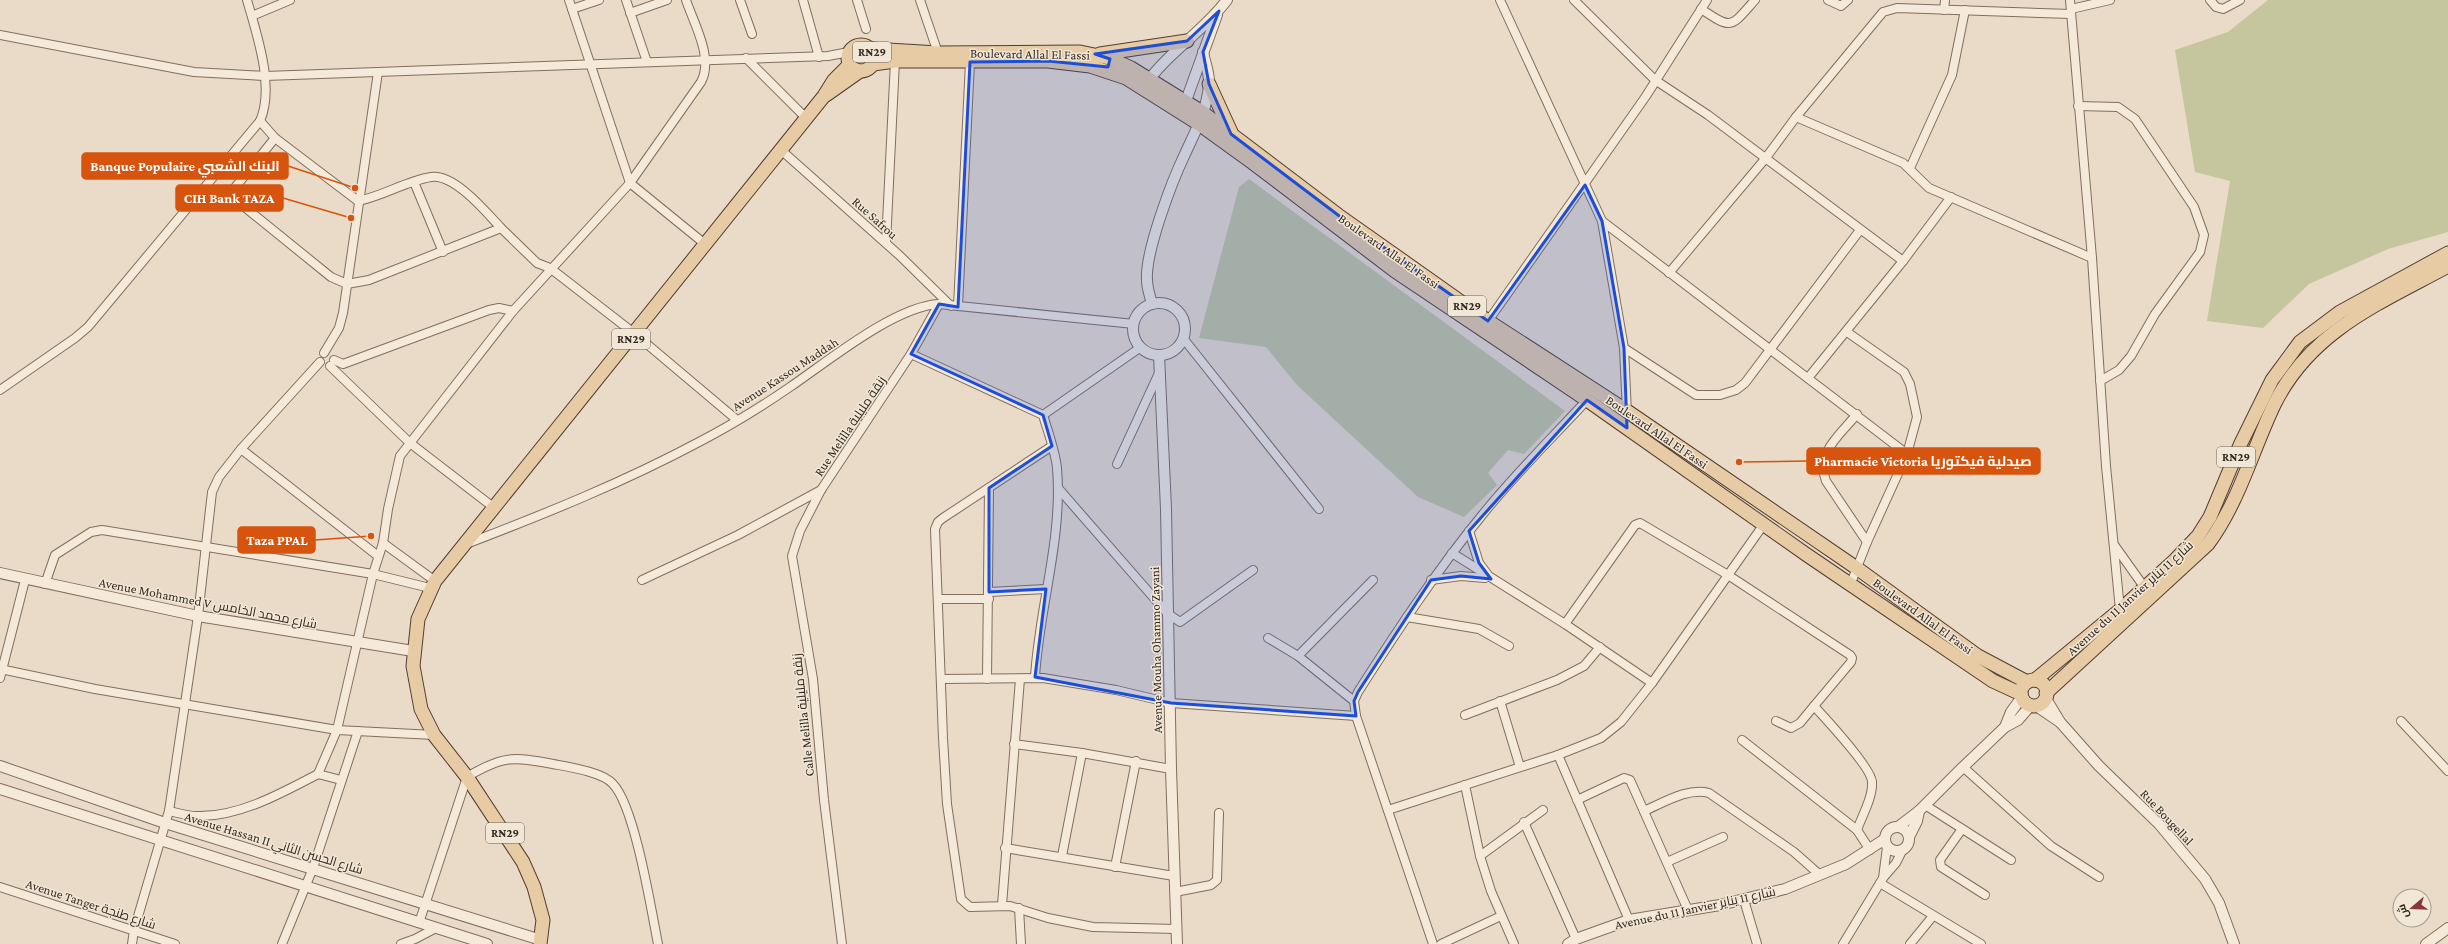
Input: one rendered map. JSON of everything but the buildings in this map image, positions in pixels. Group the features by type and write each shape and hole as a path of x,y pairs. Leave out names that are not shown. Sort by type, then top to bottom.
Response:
{"main road":[{"path":"1095,54 1187,41"},
{"name":"RN29","path":"541,942 543,920 534,887 523,862 467,777 434,735 421,709 417,695 413,651 418,619 433,585 493,507 635,334 824,96 834,80 851,62 858,45 865,45 871,50 874,59 873,64 868,70 851,62"},
{"name":"Boulevard Allal El Fassi","path":"871,50 938,53 1080,52 1095,54 1121,63 1146,83 1201,118 1395,271 1627,411 1858,569 2028,694"},
{"name":"Boulevard Allal El Fassi","path":"873,64 895,61 1048,61 1090,66 1146,83"},
{"path":"1209,84 1232,134"},
{"name":"Boulevard Allal El Fassi","path":"1201,118 1232,134 1485,326 1587,400 1764,524 1992,680 2028,694"},
{"name":"Avenue du 11 Janvier شارع 11 يناير","path":"2046,695 2148,592 2204,528 2216,505 2241,444 2272,380 2300,342 2340,312 2448,252"},
{"name":"Avenue du 11 Janvier شارع 11 يناير","path":"2028,694 2120,610 2148,592 2201,551 2216,533 2242,482 2274,406 2295,369 2308,354 2329,335 2358,315 2448,266"},
{"name":"RN29","path":"2043,684 2046,695 2028,694 2043,684"}],"street":[{"path":"0,390 75,338 88,327 260,121 267,98 265,76 247,0"},
{"path":"252,16 290,0"},
{"path":"570,0 630,183 705,244"},
{"path":"572,9 599,0"},
{"path":"626,0 647,62"},
{"path":"630,13 648,3 667,0"},
{"path":"318,774 338,730 378,556 383,543 395,473 400,456 513,311 550,268 630,183 701,82 705,73 706,60 686,0"},
{"path":"740,0 752,34"},
{"path":"803,0 819,57"},
{"path":"857,0 866,29"},
{"path":"920,0 938,53"},
{"path":"1146,83 1187,41 1219,12 1228,0"},
{"path":"1500,0 1602,221 1624,348 1628,428"},
{"path":"1575,0 1654,80 1708,115 1903,261"},
{"path":"1485,326 1585,185 1707,0"},
{"path":"1701,9 1723,23 1730,24 1736,21 1755,0"},
{"path":"1828,0 1838,6 1844,5 1848,0"},
{"path":"1944,10 1945,0"},
{"path":"2070,0 2092,258 2100,381 2120,610"},
{"path":"1669,272 1765,158 1796,117 1883,12 1897,8 2071,12 2110,0"},
{"path":"2210,0 2218,8 2223,9 2240,0"},
{"path":"1910,168 1952,75 1965,10"},
{"path":"1184,107 1219,12"},
{"path":"0,35 194,72 265,76 828,56 851,62"},
{"path":"1152,304 1147,280 1147,270 1156,235 1174,181 1201,118 1209,84 1203,52"},
{"path":"746,58 806,118"},
{"path":"886,243 895,61"},
{"path":"954,306 970,62"},
{"path":"132,944 134,930 169,810 198,616 212,492 219,477 241,449 320,362 321,356 339,328 343,313 358,201 378,72"},
{"path":"2078,106 2118,107 2135,119 2194,207 2204,235 2200,252 2155,314 2131,356 2118,370 2100,381"},
{"path":"1796,117 1910,168 1924,185 2092,258"},
{"path":"260,121 275,138 358,201"},
{"path":"275,138 233,190 231,196 302,255 332,277 347,284 368,280 443,252 501,228"},
{"name":"Rue Safrou","path":"781,150 886,243 954,306"},
{"path":"358,201 433,177 453,183 533,259 550,268 635,334 737,420"},
{"path":"414,182 443,252"},
{"path":"1808,378 1847,332 1951,197"},
{"path":"1602,221 1857,414 1907,454"},
{"path":"1624,348 1696,395 1720,395 1736,390 1745,383 1860,230"},
{"name":"Avenue Kassou Maddah","path":"465,544 536,518 699,442 781,394 892,319 914,308 939,304 1134,324"},
{"name":"Rue Melilla زنقة مليلية","path":"642,580 738,535 822,490 911,354 939,304"},
{"path":"1152,304 1169,305 1176,309 1184,323 1183,338 1174,350 1159,355 1151,353 1141,347 1135,338 1134,324 1140,311 1152,304"},
{"path":"320,362 325,367 332,363 343,364 489,310 499,308 513,311"},
{"path":"1847,332 1904,372 1908,377 1917,417 1907,454 1867,542 1858,569 1851,583"},
{"path":"1183,338 1319,509"},
{"path":"1043,415 1141,347"},
{"path":"324,353 330,354 332,363 410,443 493,507"},
{"path":"911,354 1043,415 1052,446 1058,488 1054,534 1035,678"},
{"name":"Avenue Mouha Ohammo Zayani","path":"1159,355 1166,509 1167,613 1171,702 1171,769 1177,944"},
{"path":"1118,464 1159,373"},
{"path":"1433,944 1356,716 1354,700 1431,580 1469,531 1509,483 1587,400"},
{"path":"1857,414 1826,452 1822,461 1822,470 1826,481 1867,542"},
{"path":"1052,446 936,524 942,679 942,738 947,804 961,899 970,907 1002,905 1019,908 1048,918 1093,927 1176,929"},
{"path":"241,449 378,556"},
{"path":"987,679 989,488"},
{"path":"1058,488 1167,613 1180,622 1253,570"},
{"name":"Calle Melilla زنقة مليلية","path":"822,490 800,531 792,556 813,679 824,800 842,944"},
{"path":"1565,624 1640,523 1728,574 1852,658 1800,723 1791,728 1776,721"},
{"path":"1388,810 1520,766 1558,755 1602,738 1621,722 1652,683 1764,524"},
{"path":"45,584 55,555 91,532 102,530 205,545 433,585"},
{"path":"1469,531 1479,563 1490,579"},
{"path":"383,543 433,585"},
{"path":"2115,546 2148,592"},
{"path":"1452,553 1490,579 1565,624 1652,683"},
{"name":"Avenue Mohammed V شارع محمد الخامس","path":"0,573 25,580 198,616 358,644 413,651"},
{"path":"1431,580 1461,576 1490,579"},
{"path":"0,678 1,669 25,580"},
{"path":"1298,656 1373,580"},
{"path":"938,599 1046,589"},
{"path":"1407,617 1479,629 1509,646"},
{"path":"1268,638 1298,656 1354,700"},
{"path":"1465,715 1557,680 1584,666 1600,648"},
{"path":"1,669 95,689 338,730 434,735"},
{"path":"942,679 1035,678 1116,690 1171,702 1356,716"},
{"path":"1002,905 1005,848 1020,679"},
{"name":"Rue Bougellal","path":"2028,694 2060,722 2099,766 2159,824 2204,879 2219,903 2234,944"},
{"name":"Avenue du 11 Janvier شارع 11 يناير","path":"1898,827 1922,808 2005,727 2010,712 2028,694"},
{"name":"Rue Bougellal","path":"2046,695 2060,722"},
{"path":"1500,701 1520,766"},
{"path":"1814,706 1863,764 1872,778 1873,784 1857,830"},
{"path":"2401,721 2448,771"},
{"path":"282,944 313,868 358,732"},
{"path":"1742,740 1857,830 1870,850"},
{"path":"1014,744 1082,753 1171,769"},
{"path":"1062,856 1082,753"},
{"path":"1558,755 1629,920"},
{"path":"418,923 467,777 504,759 525,758 573,768 600,776 613,783 623,798 634,834 658,944"},
{"path":"1115,867 1136,762"},
{"name":"Avenue Hassan II شارع الحسن الثاني","path":"0,766 165,823 313,868 541,942"},
{"path":"1963,767 2051,846 2099,877"},
{"path":"169,810 195,816 214,815 265,799 318,774 341,780"},
{"path":"1577,800 1627,778 1644,811 1688,910"},
{"path":"1465,785 1480,856 1501,916 1514,944"},
{"path":"0,789 306,885 434,929 487,944"},
{"path":"1644,811 1688,793 1701,790 1709,793 1794,852 1820,875"},
{"path":"1922,808 1962,829 2011,860"},
{"name":"Avenue du 11 Janvier شارع 11 يناير","path":"1909,837 1922,808"},
{"path":"1480,856 1542,810"},
{"path":"1175,892 1211,884 1217,880 1219,813"},
{"path":"1524,822 1570,943"},
{"path":"1844,944 1882,880 1896,863 1902,851 1908,845 1909,837 1903,829 1898,827 1888,831 1882,880"},
{"path":"1962,829 1940,860 1941,867 1985,896"},
{"path":"1667,862 1724,837"},
{"path":"1886,842 1894,851 1902,851"},
{"name":"Avenue du 11 Janvier شارع 11 يناير","path":"1570,943 1629,920 1744,900 1785,889 1820,875 1886,842"},
{"path":"1005,848 1062,856 1115,867 1174,876"},
{"path":"1882,880 1966,941 1981,944"},
{"name":"Avenue Tanger شارع طنجة","path":"0,887 175,944"},
{"path":"1744,900 1758,944"},
{"path":"1019,908 1021,944"},
{"path":"1441,944 1501,916"},
{"path":"1910,944 1933,916"},
{"path":"2426,944 2448,928"},
{"path":"402,944 434,929"}],"highlighted area":[{"path":"1219,11 1203,52 1209,84 1231,134 1338,215 1488,321 1585,185 1602,221 1624,348 1627,428 1587,400 1469,531 1479,563 1491,579 1461,576 1431,580 1358,692 1354,701 1356,716 1171,703 1035,677 1046,589 989,592 989,488 1052,446 1043,415 911,354 939,304 958,307 970,62 1048,61 1108,67 1110,59 1095,54 1187,41"}],"green space":[{"path":"2268,0 2448,0 2448,232 2388,249 2309,284 2263,328 2207,321 2230,181 2195,172 2175,50 2228,32"},
{"path":"1249,179 1565,411 1524,454 1508,450 1488,473 1497,485 1464,517 1418,497 1297,385 1266,347 1199,338 1239,187"}],"place":[{"name":"Banque Populaire البنك الشعبي","path":"355,188"},
{"name":"CIH Bank TAZA","path":"351,218"},
{"name":"Pharmacie Victoria صيدلية فيكتوريا","path":"1739,462"},
{"name":"Taza PPAL","path":"371,536"}]}
